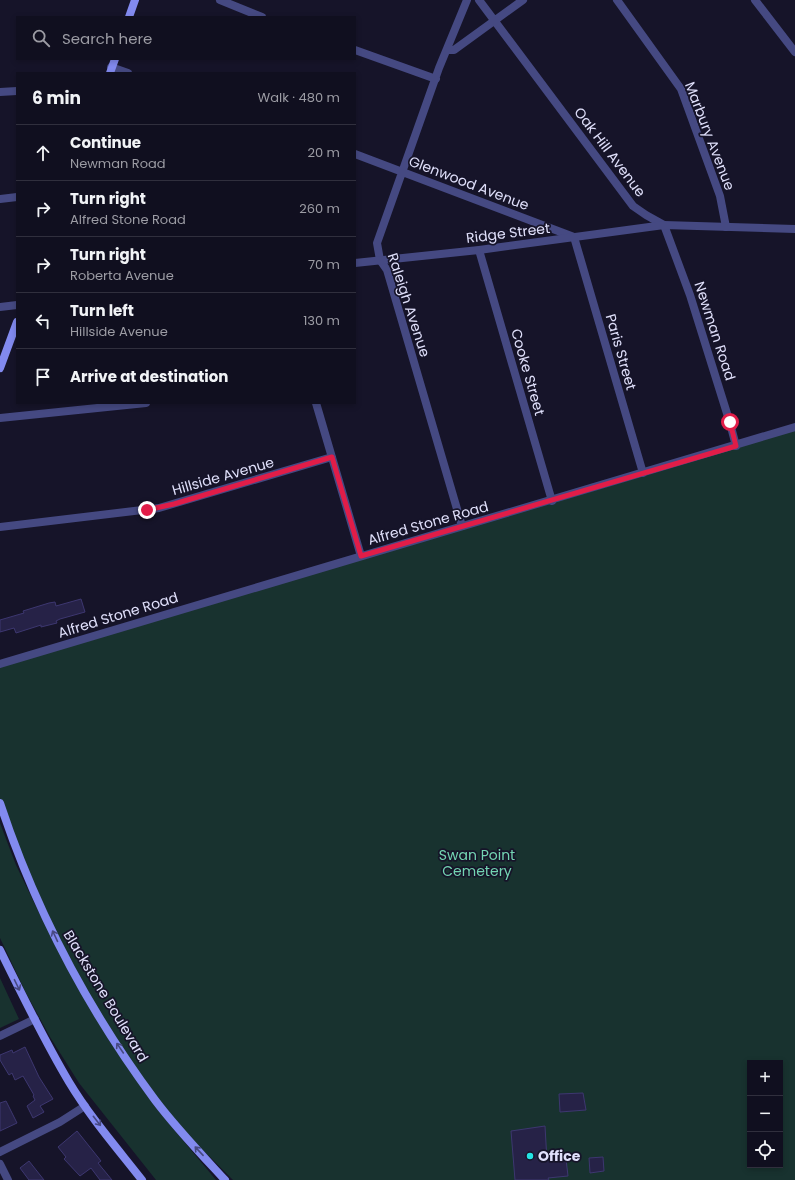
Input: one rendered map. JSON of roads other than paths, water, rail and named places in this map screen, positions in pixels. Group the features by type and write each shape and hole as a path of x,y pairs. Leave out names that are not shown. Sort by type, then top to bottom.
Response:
{"main road":[{"path":"129,16 135,0"},
{"path":"110,70 114,60"},
{"path":"0,368 16,325"},
{"name":"Blackstone Boulevard","path":"0,804 24,869 57,940 104,1024 156,1101 225,1180"},
{"path":"0,950 69,1082 85,1106 142,1180"}],"street":[{"path":"220,0 260,16"},
{"name":"Raleigh Avenue","path":"462,526 387,270 380,260 377,243 446,50 467,0"},
{"name":"Oak Hill Avenue","path":"480,0 633,206 664,225 795,229"},
{"path":"446,50 454,50 523,0"},
{"name":"Marbury Avenue","path":"617,0 681,89 720,196 726,227"},
{"path":"755,0 795,52"},
{"path":"356,50 436,79"},
{"path":"110,70 122,72"},
{"path":"0,92 16,91"},
{"name":"Glenwood Avenue","path":"356,154 403,171 574,238"},
{"path":"0,199 16,197"},
{"name":"Ridge Street","path":"356,263 479,250 664,225"},
{"name":"Newman Road","path":"664,225 690,295 730,422 736,446"},
{"name":"Paris Street","path":"574,238 643,473"},
{"name":"Cooke Street","path":"479,250 552,501"},
{"path":"0,307 16,305"},
{"path":"0,418 136,404"},
{"path":"316,404 361,556"},
{"name":"Alfred Stone Road","path":"0,664 462,526 552,501 795,427"},
{"name":"Hillside Avenue","path":"0,527 159,508 332,457"},
{"path":"0,1036 35,1019"},
{"path":"0,1152 60,1122 85,1106"},
{"path":"0,1164 8,1180"}],"place":[{"name":"Office","path":"530,1156"}],"park label":[{"name":"Swan Point Cemetery","path":"477,864"}]}
